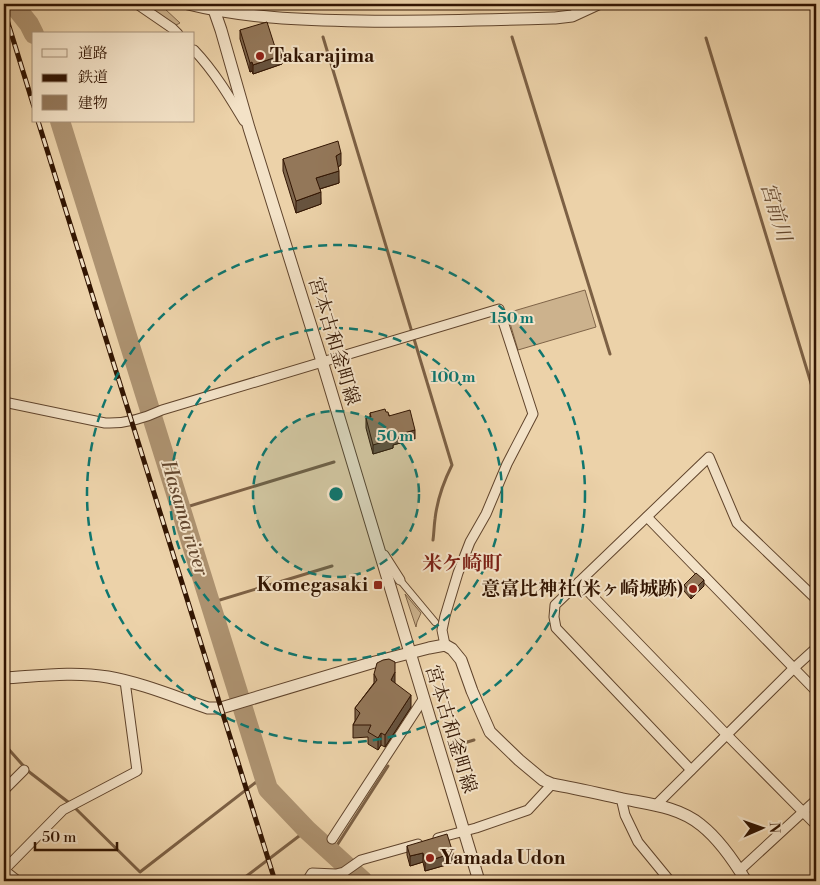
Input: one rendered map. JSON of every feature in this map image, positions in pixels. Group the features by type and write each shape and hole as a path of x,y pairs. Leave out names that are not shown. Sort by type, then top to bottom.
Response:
{"street":[{"path":"137,4 176,32"},
{"path":"188,4 213,7 254,16 321,21 413,22 555,18 572,16 598,4"},
{"name":"宮本古和釜町線","path":"213,7 479,881"},
{"path":"195,51 222,85 249,128"},
{"path":"4,402 116,424 500,309 533,414 507,464 486,514 470,542 450,598 442,630 445,645"},
{"path":"691,770 556,628 554,617 555,605 709,456 737,523 816,599"},
{"path":"647,517 816,691"},
{"path":"377,542 400,580 442,630"},
{"path":"579,582 816,825"},
{"path":"4,678 80,674 108,677 150,688 214,709 410,653 445,645 452,649 461,660 490,732 543,780 552,784 656,805 676,811 700,824 714,836 746,881"},
{"path":"656,805 816,648"},
{"path":"18,881 4,870 63,810 137,771 125,681"},
{"path":"332,838 424,698"},
{"path":"4,790 24,770"},
{"path":"307,881 312,873 336,874 344,872 361,860 464,831 528,810 552,784"},
{"path":"621,798 625,815 638,842 670,881"},
{"path":"740,870 816,800"}],"shaded area":[{"path":"142,4 165,9 180,23 174,26"},
{"path":"585,290 596,327 518,350 507,313"},
{"path":"405,594 421,613 416,627"}],"building":[{"path":"267,22 275,47 279,46 282,55 253,65 252,62 250,63 240,30"},
{"path":"338,141 341,153 336,156 339,171 316,178 321,192 296,201 283,159"},
{"path":"385,409 389,416 410,410 415,430 392,436 393,439 373,445 366,418 371,417 370,413"},
{"path":"696,573 704,580 691,593 684,585"},
{"path":"389,659 395,662 395,672 391,680 411,695 385,735 381,733 378,738 368,732 371,725 353,725 360,713 355,708 377,680 374,674 377,663"},
{"path":"447,834 453,853 425,862 423,853 410,856 407,846"}],"waterway":[{"name":"Hasama river","path":"13,4 33,32"},
{"path":"323,37 452,465 437,505 433,540"},
{"path":"512,37 610,354"},
{"name":"宮前川","path":"706,38 816,395"},
{"name":"Hasama river","path":"60,122 268,789 307,830 363,881"},
{"path":"180,509 334,462"},
{"path":"210,603 332,566"},
{"path":"454,746 474,740"},
{"path":"4,744 28,771 72,805 140,872 264,776"},
{"path":"332,853 388,766"},
{"path":"240,881 307,830"}],"railway":[{"path":"4,10 32,101"},
{"path":"38,122 275,881"}],"place":[{"name":"Takarajima","path":"260,56"},
{"name":"Komegasaki","path":"378,585"},
{"name":"意富比神社(米ヶ崎城跡)","path":"693,589"},
{"name":"Yamada Udon","path":"430,858"}],"district":[{"name":"米ケ崎町","path":"462,564"}]}
